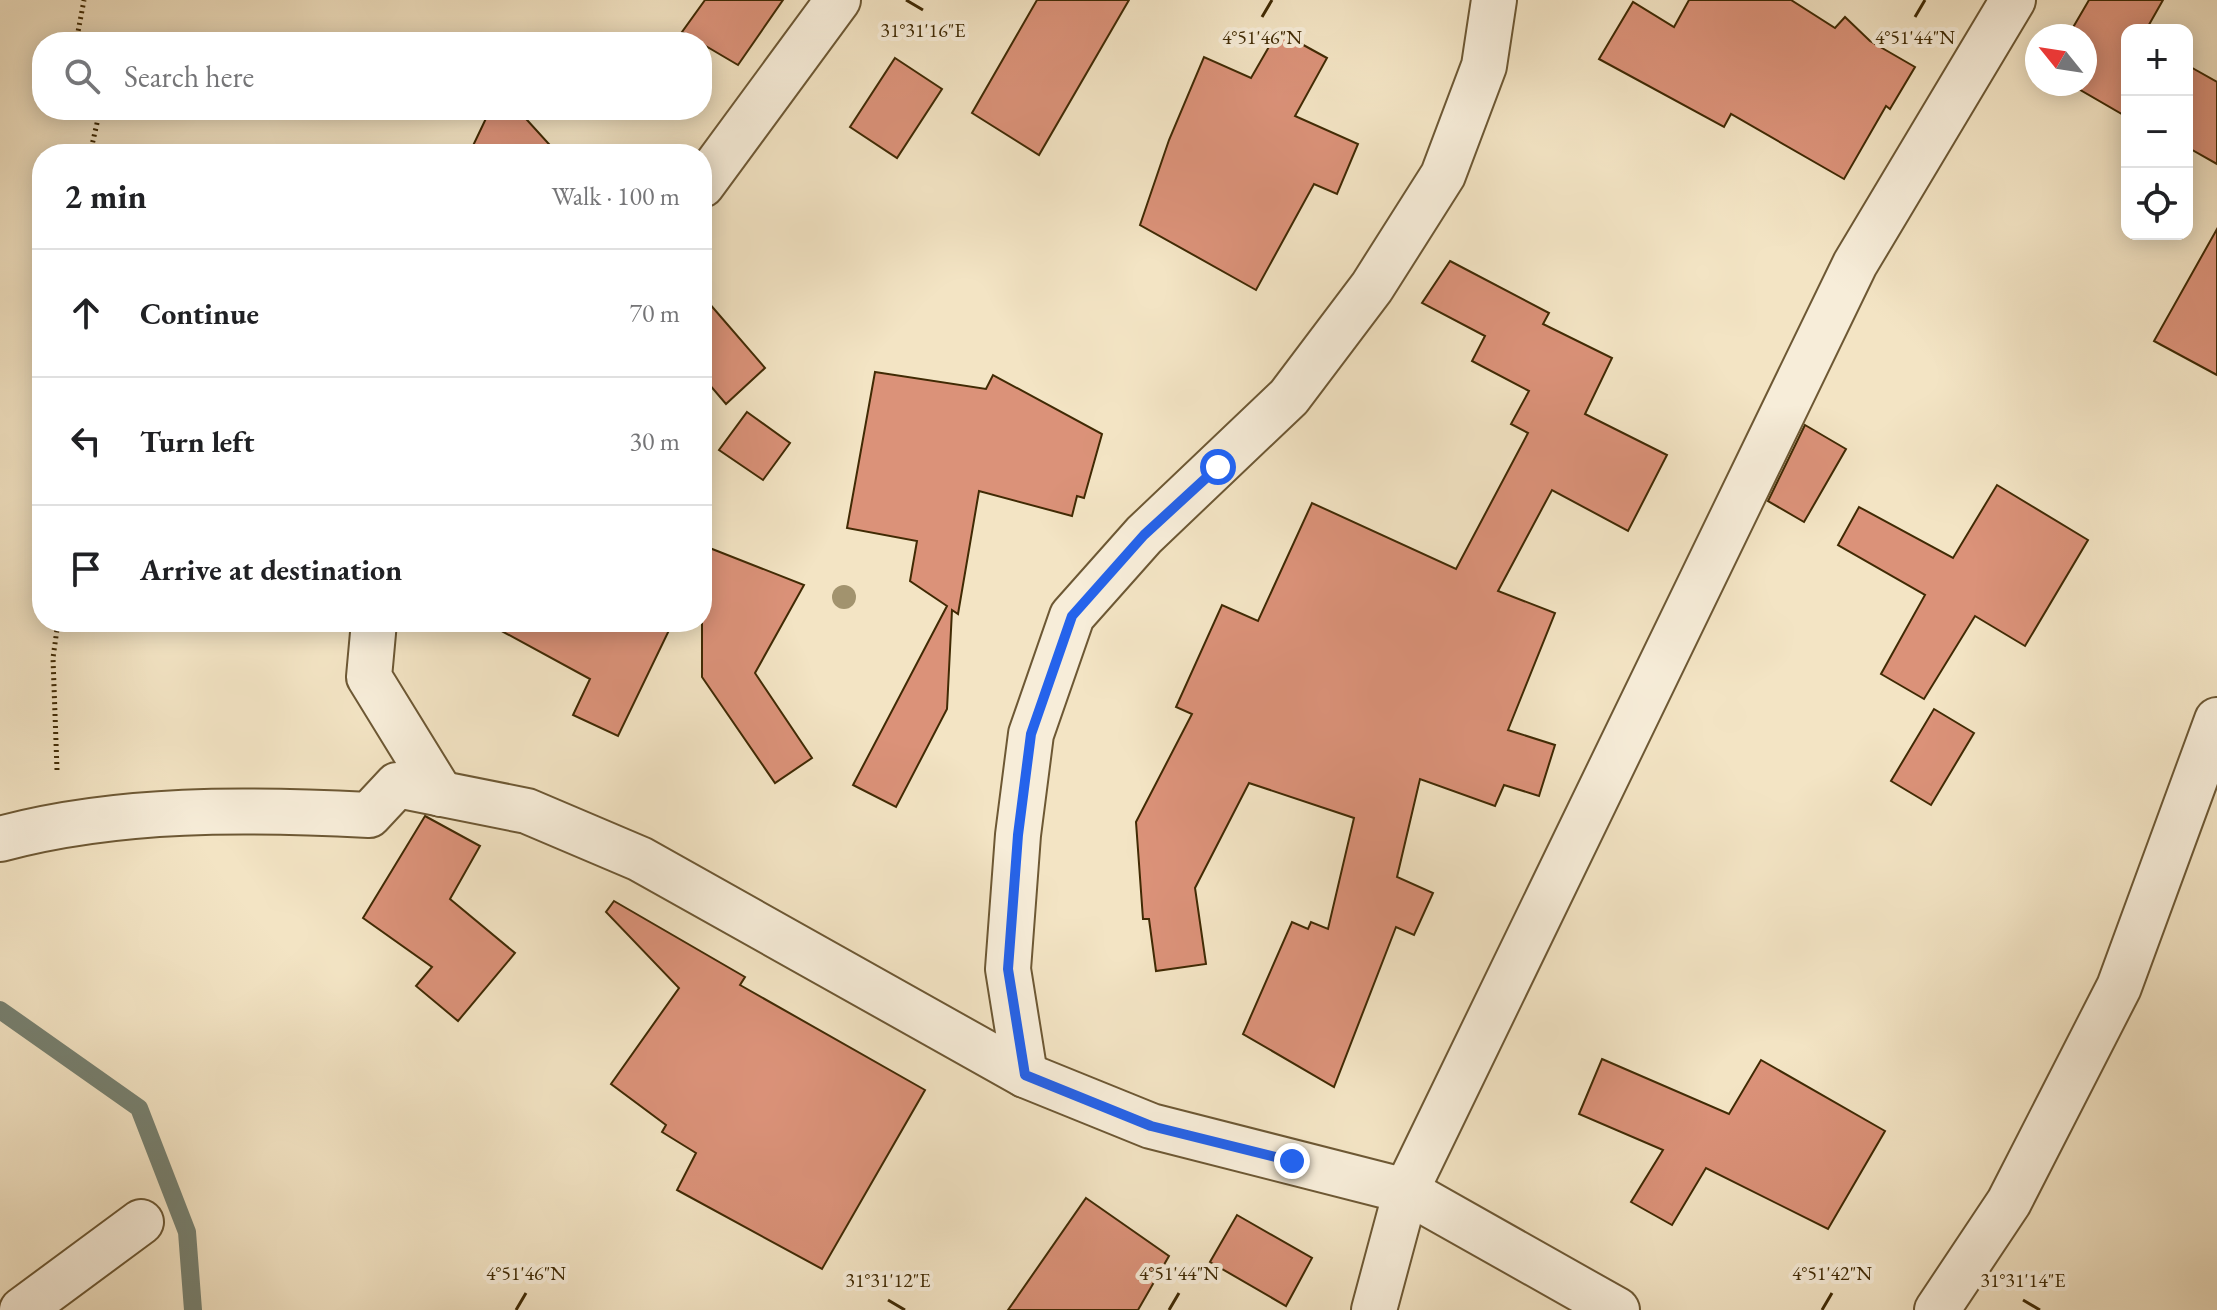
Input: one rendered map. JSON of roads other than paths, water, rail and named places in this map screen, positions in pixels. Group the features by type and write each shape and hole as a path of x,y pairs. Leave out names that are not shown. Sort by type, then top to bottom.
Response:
{"street":[{"path":"712,171 838,0"},
{"path":"1025,1075 1008,969 1018,835 1031,734 1072,616 1144,535 1289,397 1372,287 1443,175 1484,66 1494,0"},
{"path":"1374,1310 1406,1191 1855,264 2013,0"},
{"path":"373,632 369,677 441,794"},
{"path":"1937,1310 2009,1202 2119,987 2217,720"},
{"path":"0,839 58,823 180,814 369,815 397,785 527,811 640,859 1025,1075 1151,1126 1406,1191 1617,1310"},
{"path":"22,1310 141,1222"}],"waterway":[{"path":"0,1010 139,1108 187,1232 193,1310"}]}
